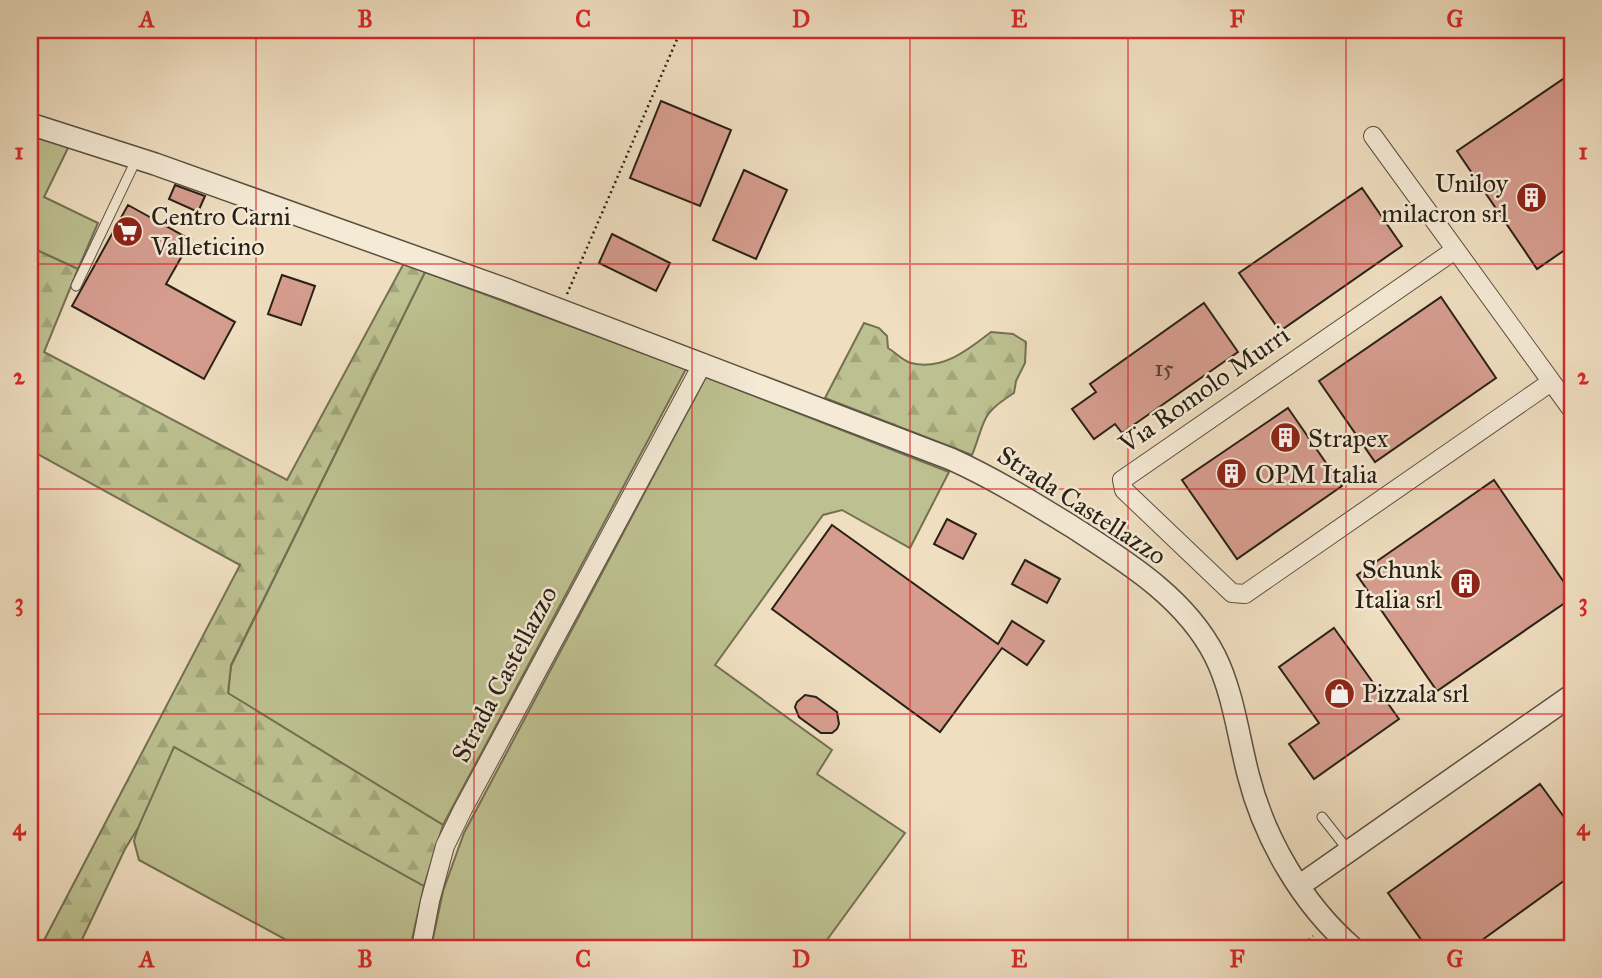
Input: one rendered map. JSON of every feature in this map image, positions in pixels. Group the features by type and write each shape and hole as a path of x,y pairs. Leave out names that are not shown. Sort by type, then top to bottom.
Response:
{"street":[{"name":"Strada Castellazzo","path":"30,124 136,158 505,289 951,459 1020,494 1115,554 1156,585 1205,638 1226,683 1253,795 1270,834 1299,886 1325,921 1353,948"},
{"path":"1373,136 1572,410"},
{"name":"Via Romolo Murri","path":"1455,250 1122,480 1124,490 1232,593 1245,594 1551,382"},
{"name":"Strada Castellazzo","path":"421,948 441,859 457,822 703,363"},
{"path":"1299,886 1572,695"}],"lane":[{"path":"76,286 136,158"},
{"path":"1322,817 1349,851"}],"path":[{"path":"561,310 681,30"}],"green space":[{"path":"30,133 69,146 44,197 98,223 78,269 30,247"},
{"path":"30,247 78,269 44,352 287,480 404,263 425,272 231,665 228,693 443,825 424,886 174,747 138,828 125,849 78,948 40,948 240,565 30,450"},
{"path":"425,272 686,369 443,825 228,694 231,666"},
{"path":"864,323 879,328 887,336 888,348 911,363 922,365 954,357 991,332 1013,334 1026,342 1025,363 1016,381 1014,393 989,413 972,455 825,398"},
{"path":"706,377 949,472 910,548 842,510 823,515 715,665 832,750 817,774 905,833 821,948 431,948 443,891 464,833"},
{"path":"174,746 424,886 410,948 301,948 139,860 134,841 146,801"}],"building":[{"name":"Uniloy milacron srl","path":"1572,73 1572,245 1537,269 1457,151"},
{"path":"661,101 731,130 700,206 630,178"},
{"path":"744,170 787,190 756,259 713,240"},
{"path":"175,185 205,196 198,212 169,199"},
{"path":"1362,188 1402,246 1280,331 1239,273"},
{"path":"128,205 191,240 166,284 235,322 204,379 72,306"},
{"path":"612,234 670,263 656,291 599,263"},
{"path":"282,275 315,286 301,325 268,314"},
{"path":"1441,297 1496,378 1375,462 1319,381"},
{"path":"1204,303 1238,352 1122,433 1115,424 1094,439 1072,409 1096,392 1090,384"},
{"path":"1288,408 1342,486 1237,559 1182,480"},
{"name":"Schunk Italia srl","path":"1494,480 1572,594 1572,598 1437,691 1357,575"},
{"path":"947,519 976,534 963,559 934,544"},
{"path":"832,525 998,644 1012,621 1044,641 1027,665 1002,648 940,732 772,609"},
{"path":"1025,560 1060,579 1047,603 1012,584"},
{"name":"Pizzala srl","path":"1334,628 1399,719 1314,779 1289,744 1319,723 1279,667"},
{"path":"805,695 816,697 837,712 837,729 832,733 821,733 799,717 795,707"},
{"path":"1540,784 1572,828 1572,875 1471,948 1427,948 1388,893"}],"place":[{"name":"Uniloy milacron srl","path":"1531,198"},
{"name":"Centro Carni Valleticino","path":"128,231"},
{"name":"Strapex","path":"1285,438"},
{"name":"OPM Italia","path":"1232,474"},
{"name":"Schunk Italia srl","path":"1465,584"},
{"name":"Pizzala srl","path":"1339,693"}]}
